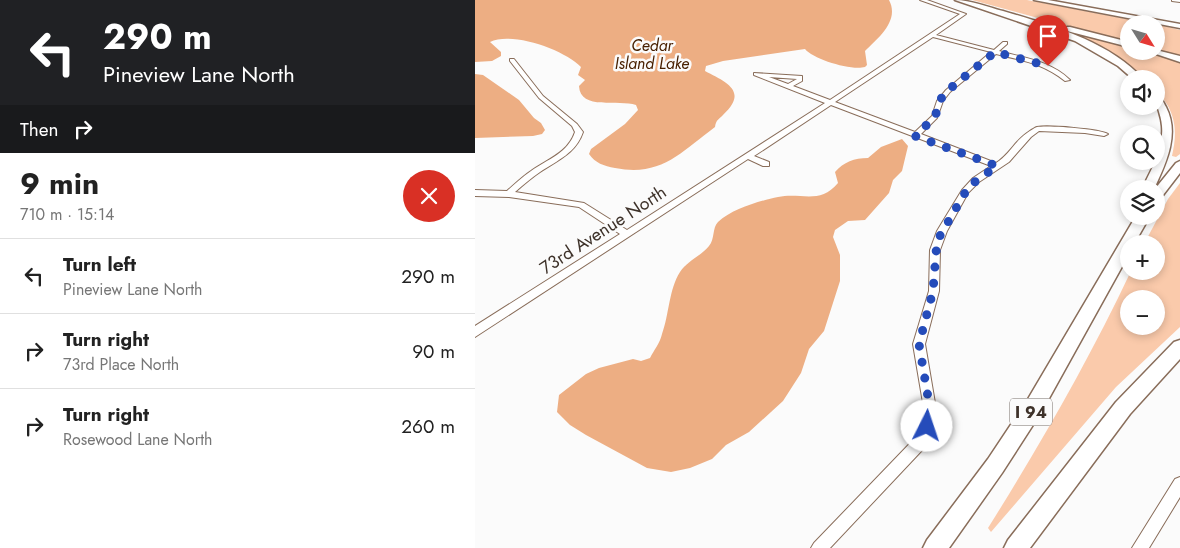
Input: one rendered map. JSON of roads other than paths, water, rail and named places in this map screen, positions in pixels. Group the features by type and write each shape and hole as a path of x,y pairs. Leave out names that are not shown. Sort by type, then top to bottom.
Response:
{"highway":[{"path":"958,0 1083,43 1114,60 1127,70"},
{"path":"963,0 1120,43"},
{"path":"1037,0 1180,26"},
{"path":"1096,11 1180,29"},
{"path":"1165,55 1180,59"},
{"path":"1152,180 1166,151 1169,136 1168,122 1164,115"},
{"path":"1165,184 1180,165"},
{"path":"1113,268 1132,225"},
{"name":"I 94","path":"935,548 1026,420 1138,225"},
{"path":"1016,548 1123,408 1180,347"}],"street":[{"name":"73rd Avenue North","path":"475,332 962,15 961,12 922,0"},
{"path":"1174,0 1180,1"},
{"path":"933,35 1048,66 1067,80"},
{"path":"915,136 935,117 940,100 947,91 1005,43"},
{"path":"509,194 530,174 569,150 577,140 579,132 575,125 541,97 512,60"},
{"path":"789,86 800,80 800,77 756,74 997,166"},
{"path":"819,548 922,440 930,409 919,344 933,291 937,241 969,186 1006,160 1028,135 1037,129 1085,131 1104,134"},
{"path":"748,156 766,164"},
{"path":"475,193 509,194 581,205 627,234"},
{"path":"1140,548 1180,484"}],"water":[{"name":"Cedar Island Lake","path":"475,0 889,0 892,15 890,22 881,35 865,51 867,65 865,67 842,66 816,57 805,49 723,61 706,66 705,71 727,83 732,88 734,100 731,107 717,120 715,127 669,161 658,166 631,170 604,165 594,160 589,154 591,149 625,124 638,110 636,105 629,103 602,103 586,99 581,94 579,86 585,80 578,75 581,67 563,54 538,44 500,39 490,42 501,52 501,56 492,61 475,62"},
{"path":"475,74 483,75 519,100 534,118 541,123 545,130 542,134 475,138"},
{"path":"902,139 908,146 902,171 893,180 889,193 865,220 848,221 835,230 833,237 840,255 840,281 824,331 809,349 801,373 783,401 749,432 726,445 712,459 690,468 671,472 647,468 586,435 570,425 557,412 559,395 586,374 599,368 633,359 641,361 650,358 661,337 676,279 683,268 709,246 716,224 724,217 746,206 771,199 786,196 817,196 824,194 838,183 835,172 846,163 868,158 881,147"}]}
